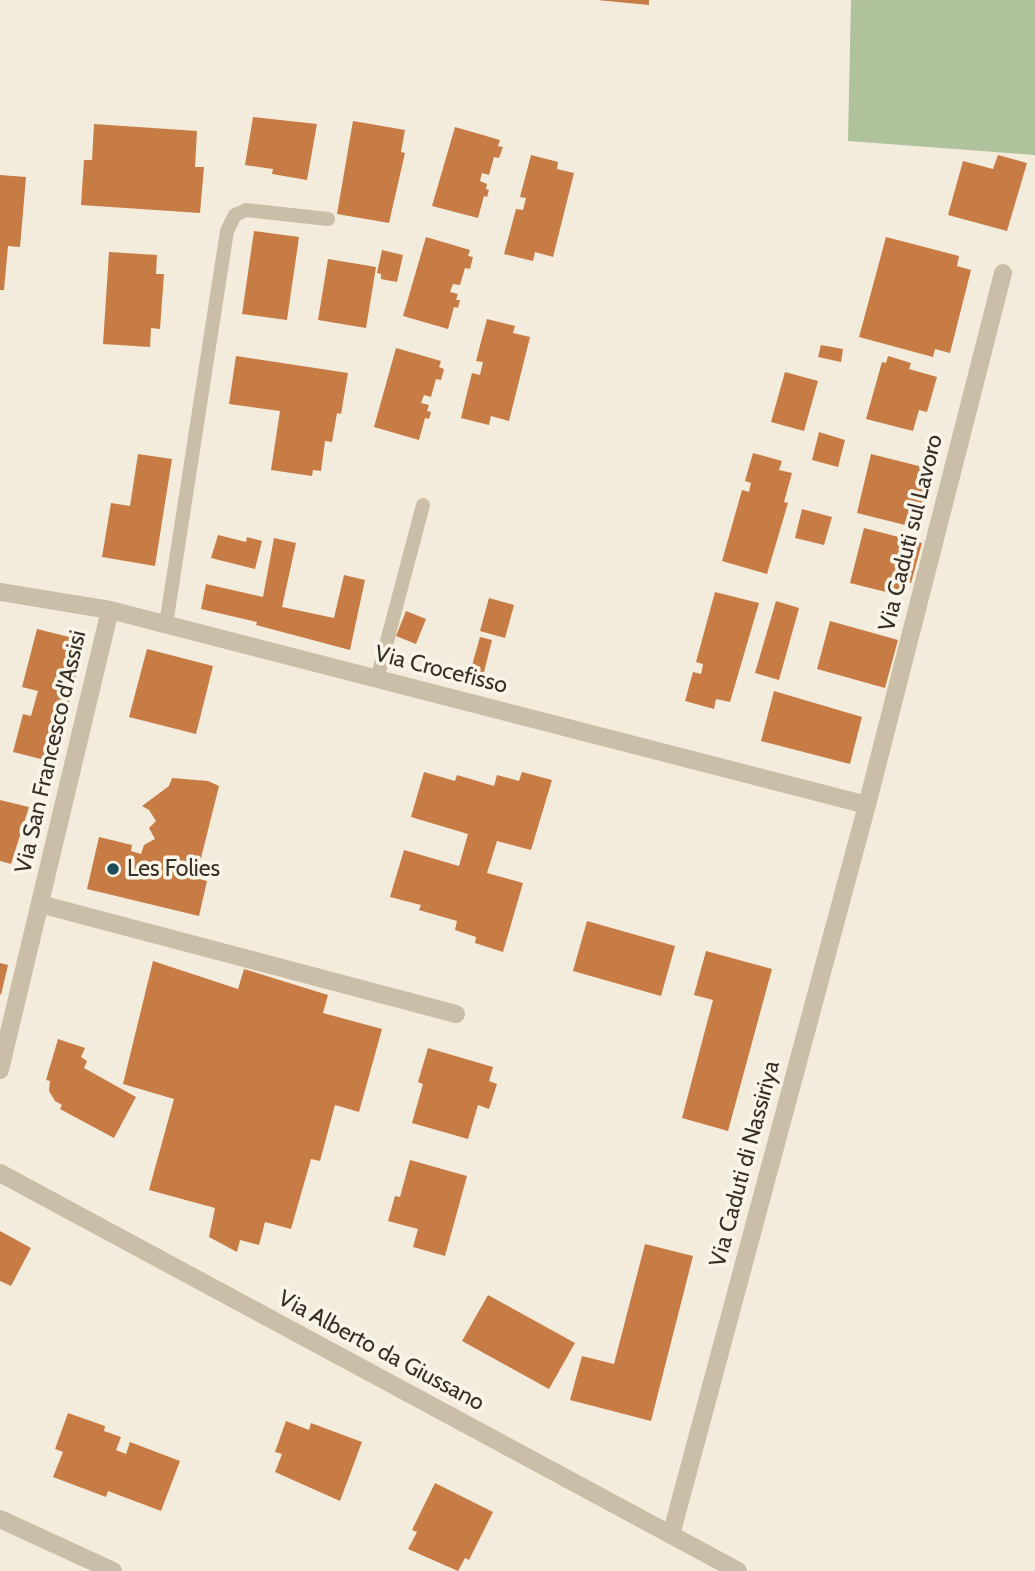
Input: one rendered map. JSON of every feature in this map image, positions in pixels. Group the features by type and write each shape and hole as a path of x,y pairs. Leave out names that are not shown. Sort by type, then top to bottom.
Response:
{"street":[{"name":"Via Caduti sul Lavoro","path":"867,805 1003,273"},
{"name":"Via Crocefisso","path":"0,592 110,610 867,805"},
{"name":"Via San Francesco d'Assisi","path":"0,1070 110,610"},
{"name":"Via Caduti di Nassiriya","path":"671,1535 867,805"},
{"path":"40,904 456,1014"},
{"name":"Via Alberto da Giussano","path":"0,1173 738,1571"},
{"path":"0,1519 113,1571"}],"lane":[{"path":"166,624 227,231 235,215 246,210 328,219"},
{"path":"377,679 422,505"}],"green space":[{"path":"851,0 1035,0 1035,155 848,141"}],"building":[{"path":"597,0 649,0 649,5"},
{"path":"253,117 317,124 307,180 272,174 273,169 245,165"},
{"path":"353,121 405,130 401,152 405,153 389,223 337,214"},
{"path":"94,124 197,131 195,167 204,167 200,213 81,205 84,160 92,160"},
{"path":"455,127 500,140 498,146 503,147 499,158 494,157 489,175 482,173 480,181 487,184 486,189 489,190 487,197 484,196 478,218 432,206"},
{"path":"531,155 558,162 557,169 574,173 553,257 535,252 533,261 504,254 516,209 523,210 526,198 520,197"},
{"path":"998,155 1027,163 1007,231 948,215 963,161 993,169"},
{"path":"0,175 26,177 20,247 8,246 4,290 0,290"},
{"path":"254,231 299,237 287,320 242,314"},
{"path":"426,237 470,250 468,256 473,257 470,269 465,268 460,285 453,284 450,292 458,294 456,300 460,300 458,308 454,307 448,329 403,316"},
{"path":"886,237 959,256 957,266 971,270 950,353 935,349 933,357 859,337"},
{"path":"382,250 403,255 397,282 381,279 381,274 377,273"},
{"path":"109,252 157,255 156,274 164,274 160,329 151,328 150,347 103,344"},
{"path":"328,259 376,267 366,328 318,320"},
{"path":"487,319 515,326 513,333 530,337 509,421 491,416 489,425 461,418 472,373 480,375 483,362 476,361"},
{"path":"821,345 843,349 841,362 818,357"},
{"path":"396,348 441,361 439,367 444,369 441,380 436,379 431,397 424,395 421,403 429,405 427,411 431,412 429,419 425,418 419,440 374,427"},
{"path":"236,356 348,373 341,414 337,413 332,442 325,441 321,471 313,470 312,476 271,470 280,411 229,404"},
{"path":"888,356 911,363 909,369 937,377 927,412 919,410 913,431 866,419 882,362 886,363"},
{"path":"785,372 818,381 804,431 771,422"},
{"path":"819,432 845,440 838,467 812,460"},
{"path":"753,453 782,461 779,470 792,473 784,502 788,503 767,574 722,561 742,490 749,492 751,483 745,481"},
{"path":"138,454 172,459 155,566 102,557 111,503 130,506"},
{"path":"871,454 931,469 917,528 857,513"},
{"path":"802,509 832,517 824,545 795,538"},
{"path":"864,528 922,543 911,583 906,581 902,596 850,583"},
{"path":"218,535 246,542 247,537 262,541 255,569 211,558"},
{"path":"274,538 296,543 282,607 334,618 344,575 365,580 350,650 256,625 257,622 201,609 206,584 263,597"},
{"path":"715,592 759,603 730,702 716,699 714,709 685,701 693,672 701,674 703,664 696,662"},
{"path":"489,598 514,605 505,638 480,631"},
{"path":"776,601 799,608 779,680 755,673"},
{"path":"406,611 426,619 416,644 396,636"},
{"path":"830,621 898,640 885,688 817,669"},
{"path":"37,629 85,641 53,762 13,752 23,714 31,716 38,691 22,687"},
{"path":"480,637 492,640 482,680 469,676"},
{"path":"147,649 213,666 196,734 129,717"},
{"path":"774,691 862,717 850,764 761,741"},
{"path":"424,772 455,781 457,775 494,786 497,775 519,781 522,772 552,780 531,850 497,841 487,873 523,883 503,952 475,943 476,937 455,930 457,921 419,910 421,905 390,897 404,850 459,866 468,834 411,817"},
{"path":"172,778 208,781 219,786 196,878 207,881 199,916 87,889 99,837 132,845 131,851 141,854 144,845 155,839 149,828 156,821 149,810 142,806 169,786"},
{"path":"0,800 29,807 11,864 0,861"},
{"path":"587,921 675,946 661,996 573,971"},
{"path":"706,951 772,969 728,1131 682,1118 713,1000 694,995"},
{"path":"153,961 238,989 244,969 328,995 323,1013 382,1029 359,1112 335,1105 320,1161 311,1159 291,1229 265,1222 259,1245 240,1240 237,1252 209,1237 215,1208 149,1190 174,1099 123,1084"},
{"path":"0,963 8,965 1,995 0,994"},
{"path":"58,1039 85,1048 81,1057 87,1061 84,1068 136,1097 114,1138 60,1109 62,1105 55,1101 49,1091 50,1081 46,1080"},
{"path":"428,1048 493,1067 489,1081 497,1084 489,1109 478,1105 468,1139 412,1123 423,1084 418,1082"},
{"path":"410,1160 467,1176 445,1256 413,1247 418,1229 388,1221 395,1196 400,1197"},
{"path":"0,1231 31,1248 11,1286 0,1281"},
{"path":"645,1244 693,1256 651,1421 570,1400 582,1356 614,1364"},
{"path":"488,1295 575,1343 549,1389 462,1341"},
{"path":"68,1413 105,1426 104,1431 121,1437 116,1450 126,1454 130,1442 180,1461 161,1511 108,1491 106,1497 53,1477 63,1452 55,1449"},
{"path":"286,1421 309,1430 311,1423 362,1442 340,1501 275,1472 282,1454 275,1452"},
{"path":"435,1483 493,1512 469,1560 465,1558 458,1571 408,1549 417,1532 412,1530"}],"place":[{"name":"Les Folies","path":"113,869"}]}
